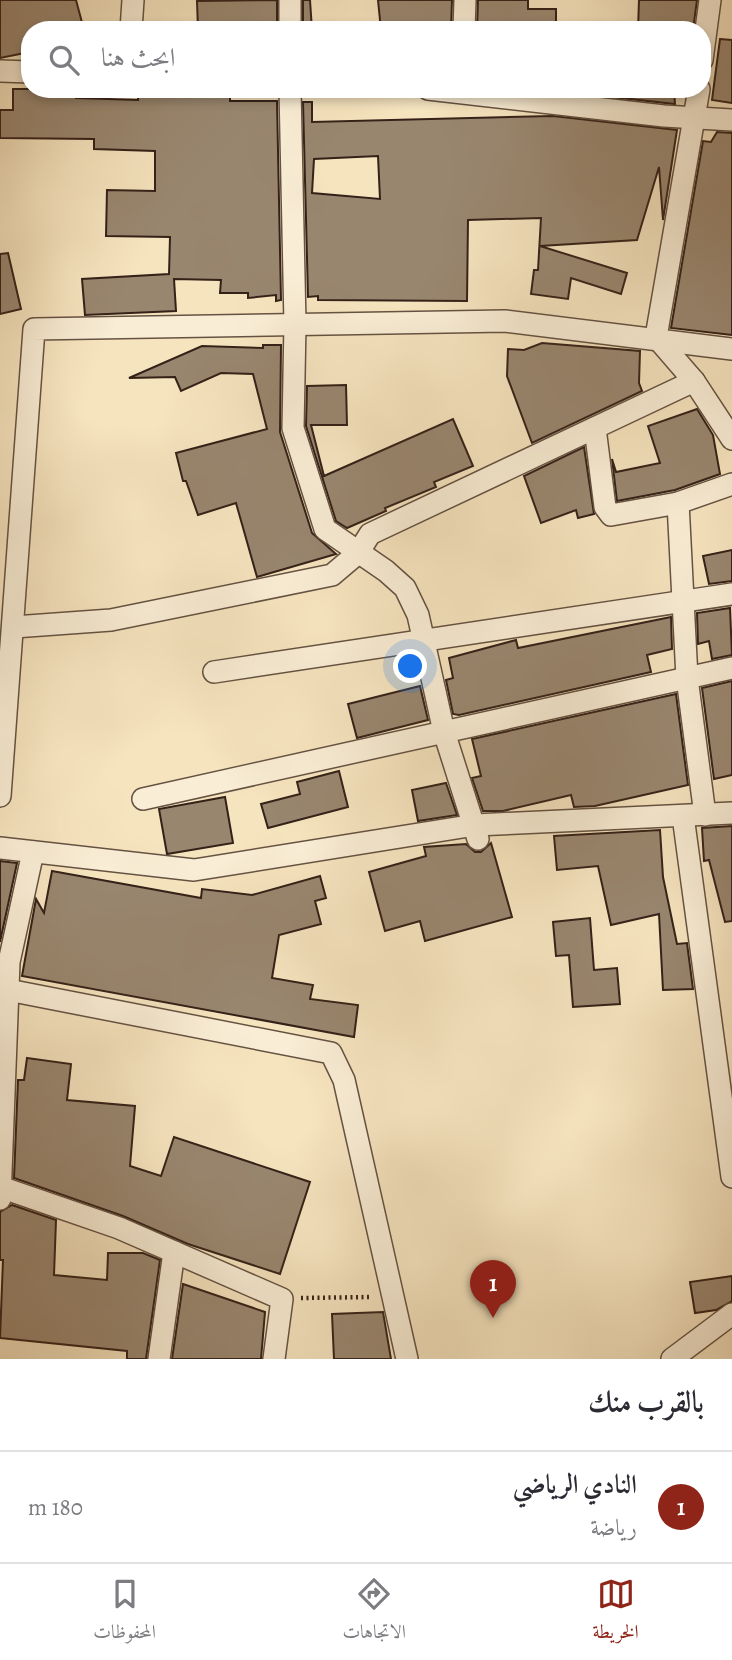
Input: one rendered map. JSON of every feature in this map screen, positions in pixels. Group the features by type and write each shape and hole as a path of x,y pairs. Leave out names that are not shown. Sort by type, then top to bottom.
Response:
{"street":[{"path":"132,21 133,0"},
{"path":"290,0 290,21"},
{"path":"465,21 466,0"},
{"path":"707,21 710,0"},
{"path":"0,71 21,72"},
{"path":"290,98 295,324 293,428 325,529 386,570 405,588 418,615 444,732 477,832"},
{"path":"529,98 732,120"},
{"path":"656,337 698,98"},
{"path":"0,796 34,329 505,321 656,337 732,349"},
{"path":"656,337 694,381 732,439"},
{"path":"14,627 111,620 332,575 358,553 370,534 694,381"},
{"path":"595,428 606,512 611,515 678,503 732,484"},
{"path":"678,503 687,678 705,815"},
{"path":"214,672 423,643 732,593"},
{"path":"143,799 732,668"},
{"path":"0,848 194,870 477,832 732,813"},
{"path":"683,816 732,1171"},
{"path":"33,852 9,962 3,1069 1,1191 119,1228 282,1298 274,1359"},
{"path":"8,990 331,1054 344,1080 407,1359"},
{"path":"159,1359 174,1252"},
{"path":"671,1359 732,1314"}],"path":[{"path":"282,1298 393,1296"}],"building":[{"path":"0,0 76,0 82,21 21,21 21,54 0,58"},
{"path":"277,0 277,21 198,21 197,1"},
{"path":"303,0 310,0 311,21 303,21"},
{"path":"378,0 452,0 451,21 380,21"},
{"path":"478,0 528,0 528,9 556,9 556,21 477,21"},
{"path":"639,0 697,0 694,21 638,21"},
{"path":"720,39 732,40 732,103 712,100"},
{"path":"13,89 21,89 21,98 230,98 230,101 277,101 281,300 276,301 276,295 248,298 248,293 220,293 221,280 174,279 176,311 85,315 82,279 169,274 170,237 106,236 107,190 155,191 155,151 94,149 94,139 0,138 0,110 13,110"},
{"path":"622,98 675,98 675,104"},
{"path":"303,102 312,102 312,122 553,116 677,130 663,220 659,167 637,240 540,246 627,273 621,294 571,278 568,299 531,294 534,270 538,270 541,218 468,220 467,301 318,300 318,296 308,297","holes":["378,156 380,199 312,193 314,159"]},
{"path":"717,132 732,133 732,335 671,328 703,141 711,142"},
{"path":"8,253 21,309 0,314 0,254"},
{"path":"542,343 640,351 639,383 642,391 532,443 507,376 508,349 524,350"},
{"path":"263,345 281,345 280,432 312,533 336,554 257,577 236,503 198,515 186,481 183,481 176,453 267,429 253,374 221,373 181,391 175,377 129,378 202,346 263,348"},
{"path":"346,385 347,425 311,425 324,476 453,419 473,466 434,482 436,487 385,508 386,511 347,528 336,521 306,426 307,386"},
{"path":"697,409 713,435 720,474 675,490 617,501 612,459 616,472 660,463 648,426"},
{"path":"584,447 594,514 578,518 576,510 541,523 524,476"},
{"path":"732,550 732,581 709,584 703,556"},
{"path":"730,608 732,655 712,659 709,641 698,644 697,613"},
{"path":"671,617 672,649 647,655 651,672 459,715 453,714 446,680 453,678 449,658 516,640 518,648"},
{"path":"732,681 732,775 714,779 702,688"},
{"path":"420,686 428,720 357,738 348,704"},
{"path":"676,694 688,785 595,806 574,807 571,795 503,811 483,811 472,778 481,776 472,739"},
{"path":"339,771 348,807 268,828 261,804 300,794 297,782"},
{"path":"446,783 457,815 418,821 412,790"},
{"path":"225,797 233,843 167,854 159,809"},
{"path":"732,826 732,921 725,922 709,860 704,861 702,828"},
{"path":"660,830 663,877 677,944 687,943 693,989 663,990 659,914 611,925 598,866 557,870 554,836"},
{"path":"491,843 512,917 425,941 420,921 385,931 369,872 426,856 424,847 466,844 475,852 481,852"},
{"path":"0,861 17,863 0,942"},
{"path":"52,871 201,898 202,889 252,895 320,876 326,898 315,901 321,924 279,935 272,978 313,985 310,999 358,1005 354,1037 22,976 36,899 44,913"},
{"path":"590,918 594,970 617,968 620,1004 573,1007 569,955 556,956 553,922"},
{"path":"27,1058 71,1064 67,1100 135,1106 130,1166 161,1176 174,1137 310,1182 280,1274 188,1244 123,1216 14,1178 18,1080 24,1080"},
{"path":"12,1205 56,1220 54,1275 107,1280 108,1253 143,1253 160,1260 146,1359 127,1359 127,1351 0,1338 3,1260 0,1260 0,1212"},
{"path":"732,1276 732,1301 716,1310 695,1313 690,1282"},
{"path":"183,1284 265,1312 261,1359 172,1359"},
{"path":"383,1312 391,1359 334,1359 332,1314"}],"place":[{"name":"النادي الرياضي","path":"493,1318"}]}
